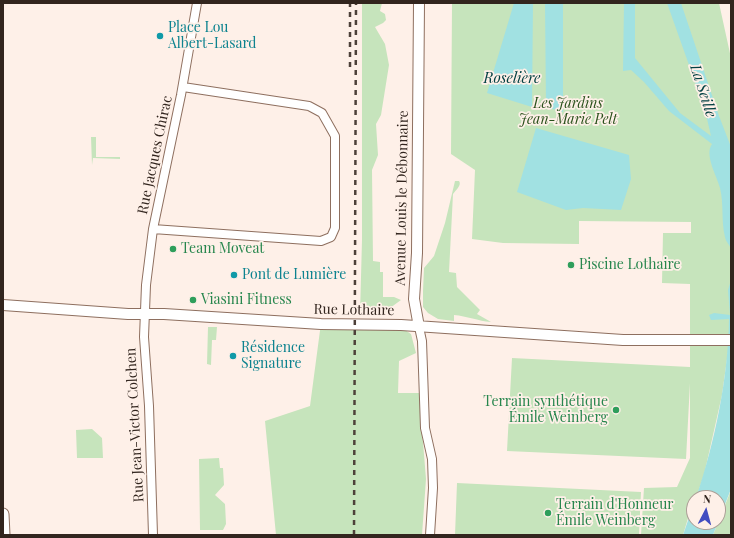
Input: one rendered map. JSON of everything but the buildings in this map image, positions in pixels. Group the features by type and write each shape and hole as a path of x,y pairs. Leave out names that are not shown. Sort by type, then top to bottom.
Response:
{"main road":[{"path":"3,514 4,535"}],"street":[{"name":"Rue Jacques Chirac","path":"145,314 153,230 198,3"},
{"name":"Avenue Louis le Débonnaire","path":"419,3 417,253 414,299 422,341 425,428 432,459 433,488 430,535"},
{"path":"153,230 321,241 325,241 334,232 336,136 322,113 308,106 182,87"},
{"name":"Rue Lothaire","path":"3,305 322,324 419,327 623,340 731,340"},
{"name":"Rue Jean-Victor Colchen","path":"145,314 144,337 149,406 154,535"}],"green space":[{"path":"362,3 382,3 380,11 385,14 386,20 375,27 385,44 389,65 381,115 376,124 378,155 372,170 373,261 380,262 380,272 383,272 383,297 394,297 401,300 385,313 360,314 362,240"},
{"name":"Les Jardins Jean-Marie Pelt","path":"452,3 673,3 687,56 731,186 731,330 722,395 704,475 699,490 686,490 686,525 683,535 641,535 644,488 677,487 690,458 690,383 686,459 507,451 512,358 690,367 690,284 662,283 663,233 691,233 691,222 579,221 579,244 503,243 472,239 475,170 451,154"},
{"path":"676,3 719,3 731,58 731,173"},
{"path":"91,137 96,137 96,157 120,157 120,159 93,158 92,165"},
{"path":"455,181 459,181 460,184 453,194 449,272 456,273 457,287 480,310 477,314 491,322 454,315 454,321 438,319 428,313 423,307 424,268 434,256 445,223"},
{"path":"321,323 402,328 411,334 416,353 399,361 398,393 419,393 426,479 422,535 276,535 265,421 310,406"},
{"path":"208,327 217,327 216,340 212,340 211,365 207,364"},
{"path":"92,429 102,438 103,458 77,458 76,430"},
{"path":"219,458 220,468 223,468 224,485 215,495 225,504 226,524 223,530 200,530 199,459"},
{"name":"Terrain d'Honneur Émile Weinberg","path":"457,483 641,492 639,535 455,535"},
{"path":"731,489 731,535 713,535 715,530 726,530 726,502"}],"water":[{"name":"Roselière","path":"514,3 533,3 532,107 487,93"},
{"path":"545,3 563,3 563,112 546,107"},
{"name":"La Seille","path":"624,3 635,3 635,58 680,113 711,136 705,110 667,3 681,3 731,147 731,251 724,231 720,188 710,160 709,154 712,144 669,111 644,82 631,70 623,71"},
{"path":"536,128 629,155 631,179 621,210 583,208 566,210 517,192"},
{"path":"731,280 731,489 726,502 726,490 699,490 715,432 723,387 728,342 729,319 711,320 709,315 714,313 730,315 728,290"},
{"path":"686,526 686,530 715,530 713,535 683,535"}],"railway":[{"path":"350,3 350,67"},
{"path":"354,535 356,3"}],"place":[{"name":"Place Lou Albert-Lasard","path":"160,36"},
{"name":"Team Moveat","path":"173,249"},
{"name":"Piscine Lothaire","path":"571,265"},
{"name":"Pont de Lumière","path":"234,275"},
{"name":"Viasini Fitness","path":"193,300"},
{"name":"Résidence Signature","path":"233,356"},
{"name":"Terrain synthétique Émile Weinberg","path":"616,410"},
{"name":"Terrain d'Honneur Émile Weinberg","path":"548,513"}]}
